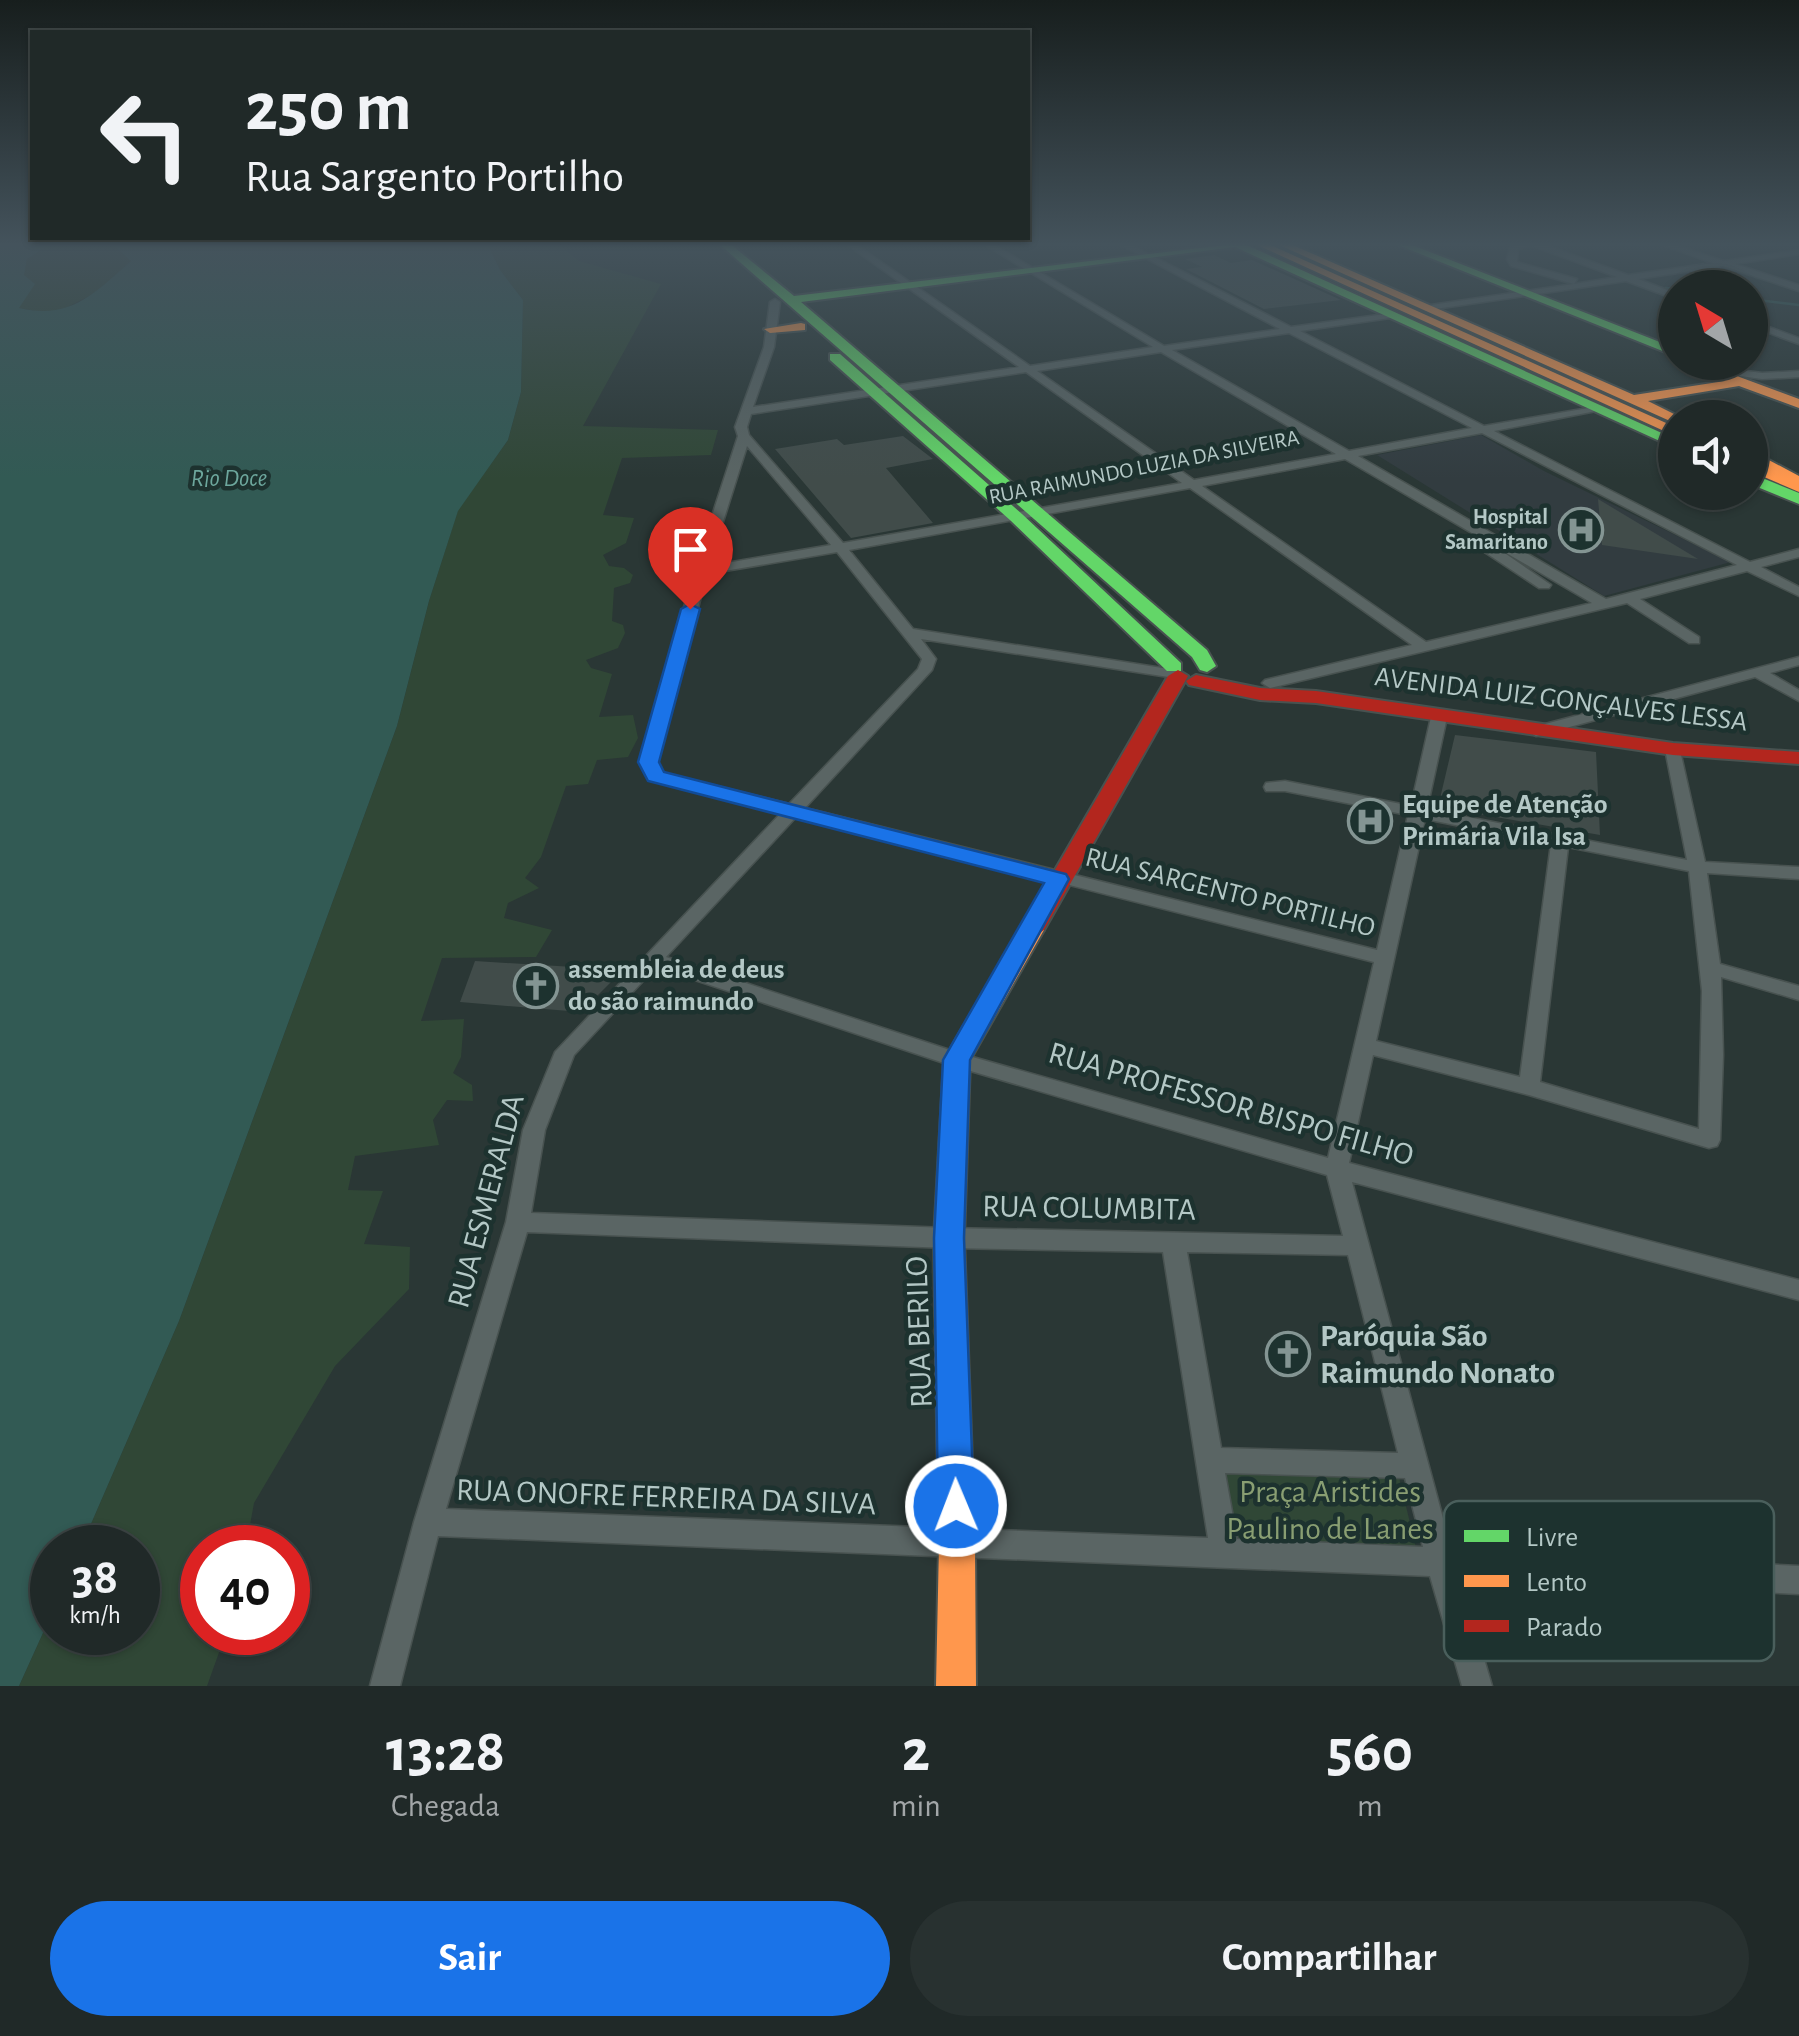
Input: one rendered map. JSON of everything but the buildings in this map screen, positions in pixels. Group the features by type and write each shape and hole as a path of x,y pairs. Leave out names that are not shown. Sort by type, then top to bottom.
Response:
{"main road":[{"path":"798,322 873,392 1028,515 1122,586 1200,654 1190,672 1095,591 1028,515 897,388 814,322"},
{"path":"1415,322 1658,425"},
{"path":"1438,322 1457,326"},
{"path":"1451,322 1658,434"},
{"path":"1593,322 1658,348"},
{"path":"770,329 801,327"},
{"path":"1592,397 1634,399 1717,380"},
{"path":"1738,380 1799,403"},
{"path":"1634,399 1658,410"},
{"path":"1768,465 1799,484"},
{"path":"1768,473 1799,484"},
{"path":"1768,486 1799,499"},
{"path":"1095,591 1122,586"},
{"name":"AVENIDA LUIZ GONÇALVES LESSA","path":"1190,672 1270,683 1316,697"},
{"name":"AVENIDA LUIZ GONÇALVES LESSA","path":"1190,672 1260,694 1316,697 1673,749 1799,758"},
{"name":"RUA BERILO","path":"956,1686 957,1544 949,1238 957,1060 1058,879 1190,672"}],"street":[{"path":"774,322 769,348 741,426 744,436 842,548 909,633 1190,672"},
{"path":"963,322 1420,645"},
{"path":"1119,322 1394,483 1544,586"},
{"path":"1270,322 1799,592"},
{"path":"748,411 1328,322"},
{"path":"1768,331 1799,342"},
{"path":"1768,376 1799,374"},
{"name":"RUA RAIMUNDO LUZIA DA SILVEIRA","path":"701,571 1028,515 1481,430 1592,397"},
{"path":"701,571 744,436"},
{"path":"1394,483 1418,493 1604,604"},
{"path":"1270,683 1799,553"},
{"name":"RUA SARGENTO PORTILHO","path":"701,571 649,762 656,776 791,813 1386,959"},
{"path":"1628,598 1694,640"},
{"path":"1482,631 1536,609"},
{"name":"RUA ESMERALDA","path":"385,1686 428,1522 518,1222 534,1130 564,1052 925,670 929,659 909,633"},
{"path":"1535,731 1799,661"},
{"path":"1758,673 1799,696"},
{"path":"1439,717 1337,1169 1444,1574"},
{"path":"1366,1046 1710,1140 1711,968 1673,749"},
{"path":"1272,786 1696,866 1799,873"},
{"path":"1529,1088 1560,840"},
{"name":"RUA PROFESSOR BISPO FILHO","path":"652,959 957,1060 1337,1169 1799,1290"},
{"path":"1711,968 1799,993"},
{"name":"RUA COLUMBITA","path":"518,1222 949,1238 1359,1246"},
{"path":"1173,1242 1225,1552"},
{"path":"1210,1460 1416,1466"},
{"name":"RUA ONOFRE FERREIRA DA SILVA","path":"428,1522 1444,1560"},
{"name":"RUA ONOFRE FERREIRA DA SILVA","path":"1774,1579 1799,1580"},
{"path":"1470,1661 1477,1686"}],"shaded area":[{"name":"Hospital Samaritano","path":"1481,435 1544,471 1731,562 1604,596 1377,455"}],"green space":[{"path":"523,322 640,322 583,426 718,430 711,455 622,458 603,515 634,518 626,543 603,555 609,566 624,568 633,575 630,583 614,588 612,621 623,625 625,633 618,648 586,660 591,668 612,674 599,717 633,715 638,738 628,757 597,760 588,784 566,786 541,857 525,878 539,888 508,903 504,918 552,930 536,957 442,958 421,1021 464,1019 461,1057 453,1073 472,1085 473,1101 447,1100 433,1120 439,1145 355,1156 348,1190 383,1191 364,1244 410,1247 409,1289 335,1366 254,1503 250,1525 180,1525 180,1655 218,1655 207,1686 19,1686 33,1655 160,1655 160,1525 91,1525 179,1321 397,726 429,601 458,510 508,440 521,392"},
{"name":"Praça Aristides Paulino de Lanes","path":"1215,1465 1398,1473 1417,1552 1228,1548"}],"water":[{"name":"Rio Doce","path":"0,322 523,322 521,392 508,440 458,511 429,601 397,726 179,1321 91,1525 30,1525 30,1655 33,1655 19,1686 0,1686"}],"traffic: fast":[{"path":"817,322 1200,654 1207,666"},
{"path":"1407,322 1658,436"},
{"path":"1598,322 1658,345"},
{"path":"835,357 1016,517 1174,667"},
{"path":"1768,486 1799,499"}],"traffic: slow":[{"path":"1432,322 1658,424"},
{"path":"1458,322 1658,410"},
{"path":"770,329 801,327"},
{"path":"1734,380 1799,404"},
{"path":"1634,399 1737,383"},
{"path":"1768,464 1799,482"},
{"path":"1768,474 1799,487"},
{"path":"956,1686 957,1545 949,1238 957,1060 1032,930"}],"traffic: jam":[{"path":"1032,930 1178,676"},
{"path":"1196,681 1260,694 1316,697 1673,749 1799,758"}],"place":[{"name":"Hospital Samaritano","path":"1581,530"},
{"name":"Equipe de Atenção Primária Vila Isa","path":"1370,821"},
{"name":"assembleia de deus do são raimundo","path":"536,986"},
{"name":"Paróquia São Raimundo Nonato","path":"1288,1354"}],"route":[{"path":"690,609 649,762 656,776 1058,879 957,1060 949,1238 956,1506"}]}
